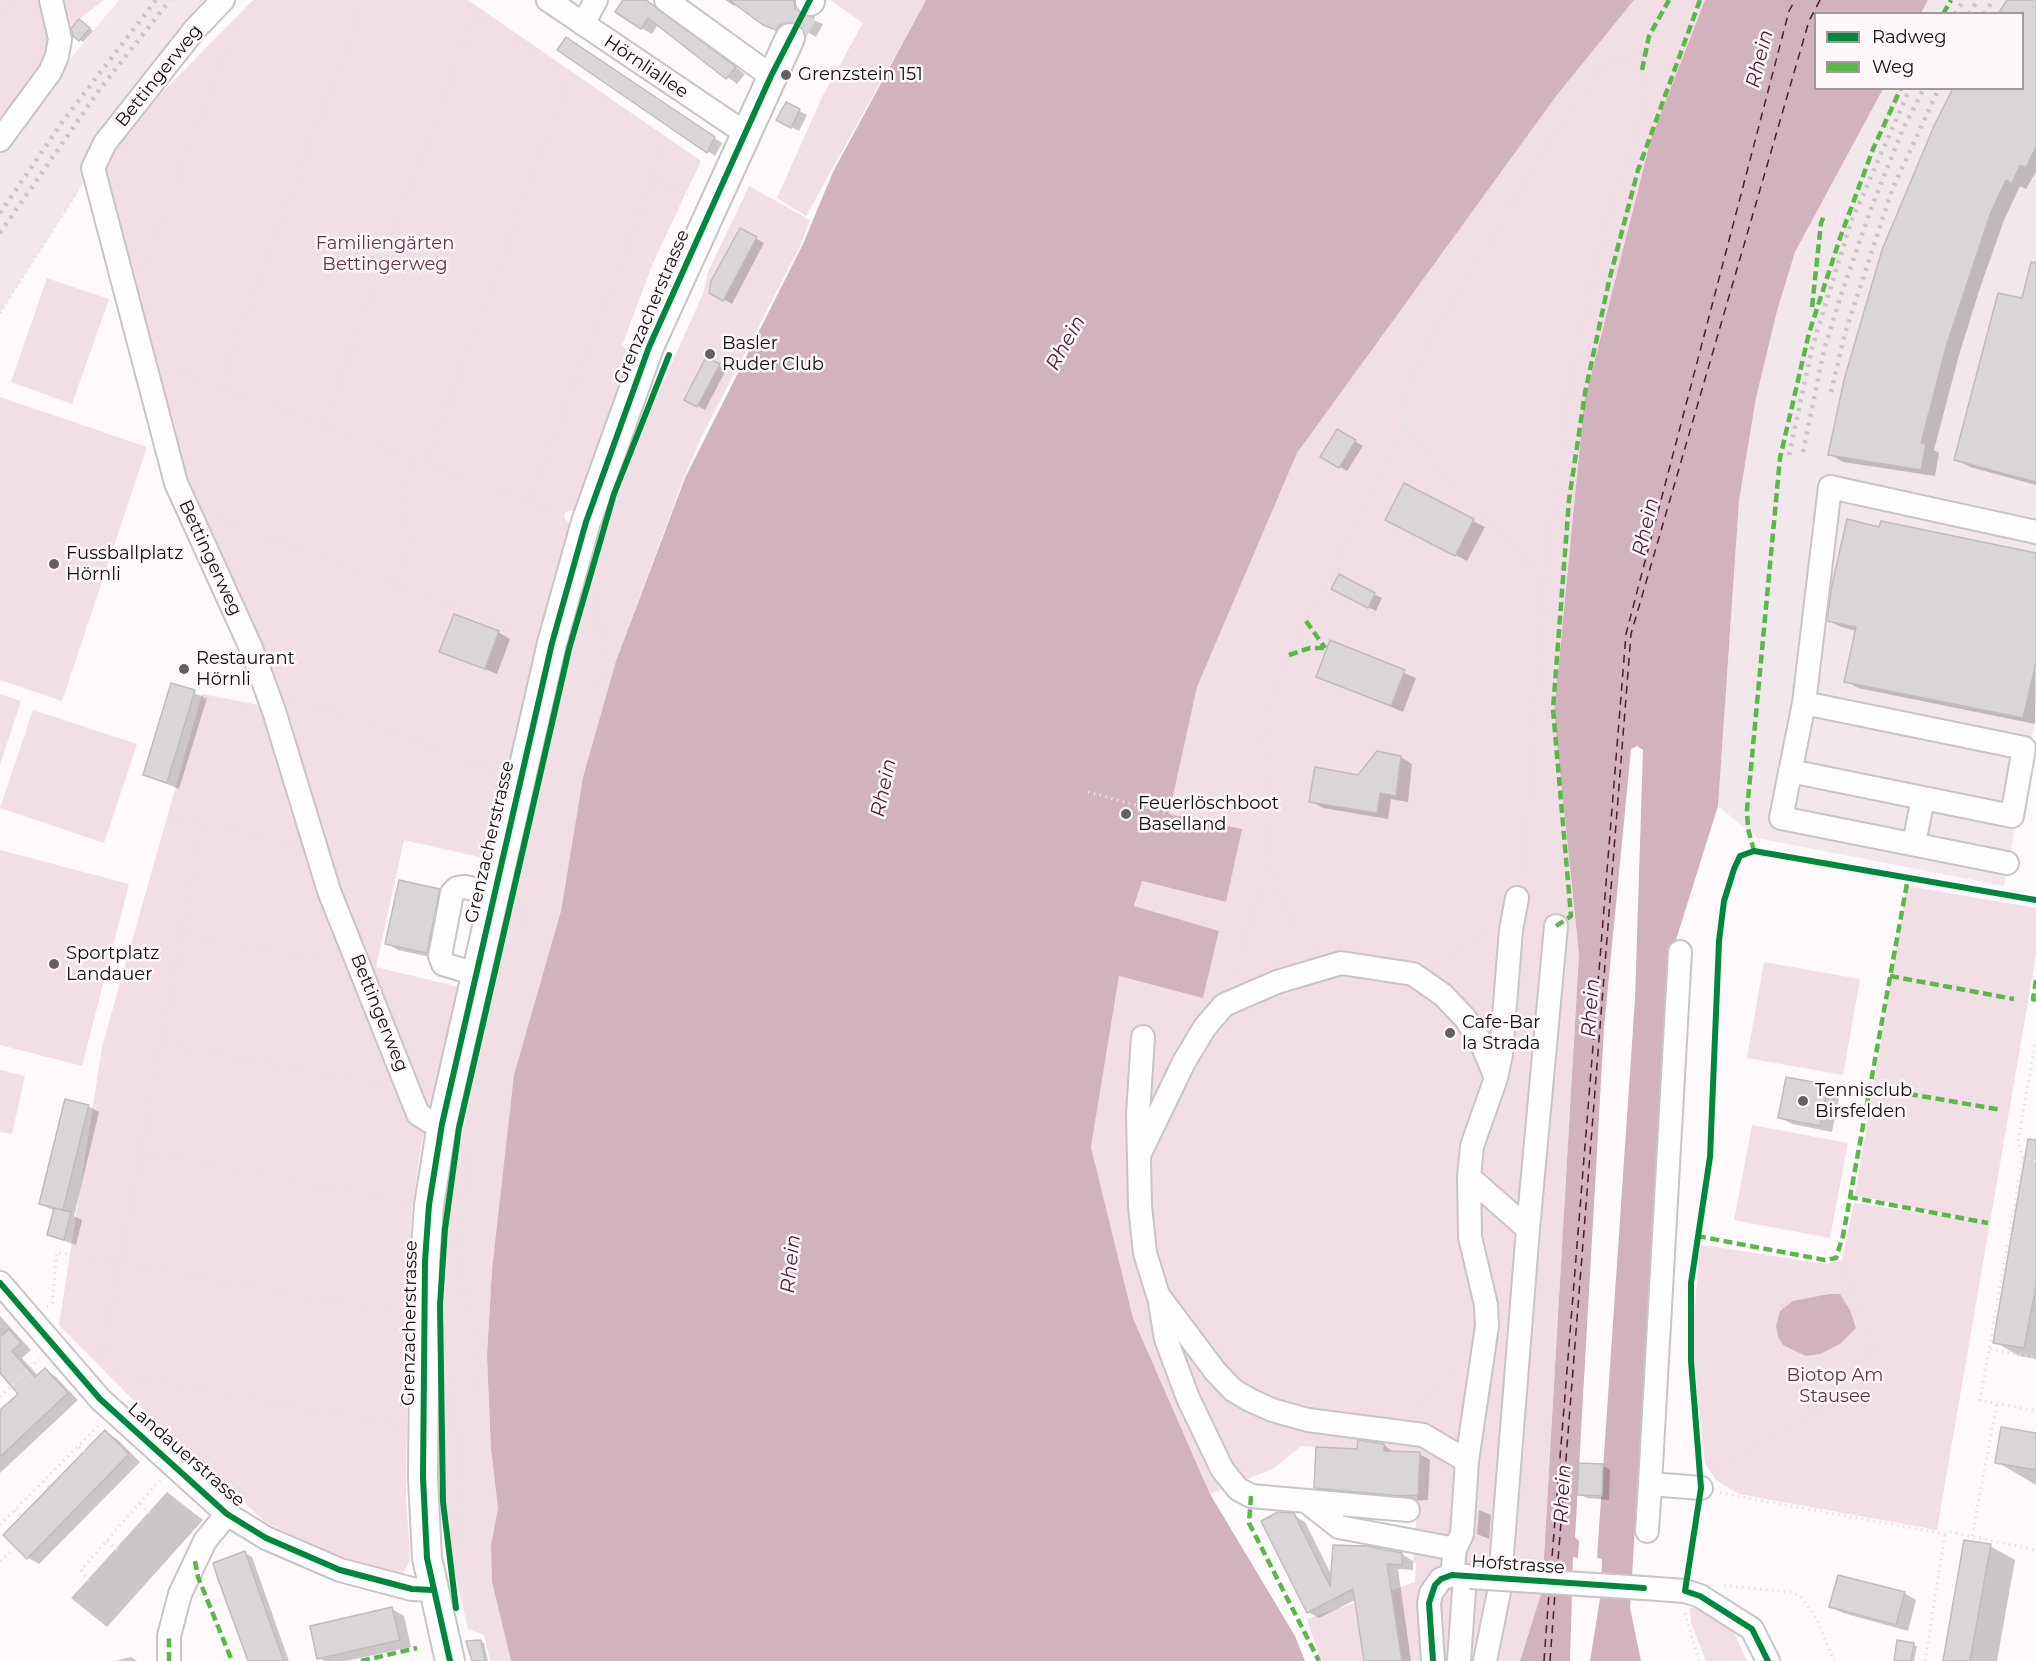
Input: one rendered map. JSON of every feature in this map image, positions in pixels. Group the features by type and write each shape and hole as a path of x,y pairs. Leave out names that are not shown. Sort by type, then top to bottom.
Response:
{"main road":[{"name":"Grenzacherstrasse","path":"450,1661 432,1590 427,1558 423,1478 423,1315 429,1205 452,1130 476,974 503,895 520,778 552,643 585,522 650,347 790,38"}],"street":[{"path":"0,140 50,72 57,56 60,39 51,0"},
{"name":"Bettingerweg","path":"223,0 195,29 105,143 93,168 176,483 251,648 271,701 313,843 418,1114 452,1130"},
{"name":"Hörnliallee","path":"548,0 745,133"},
{"path":"583,24 596,0"},
{"path":"666,0 773,72"},
{"path":"2007,862 1781,818 1804,703 1830,487 2036,532"},
{"path":"1790,771 2012,816 2024,748 1804,703"},
{"path":"1914,844 1923,798"},
{"path":"476,974 451,968 443,964 440,956 452,893 457,888 465,887 503,895"},
{"path":"1459,1661 1462,1576 1455,1549 1462,1534 1467,1461 1487,1326 1486,1305 1470,1237 1469,1177 1475,1137 1496,1078 1501,1054 1517,898"},
{"path":"1485,1661 1499,1592 1528,1229 1556,926"},
{"path":"1647,1531 1680,952"},
{"path":"1140,1155 1184,1062 1205,1027 1224,1005 1277,982 1341,963 1413,974 1443,995 1465,1018 1482,1044 1496,1078"},
{"path":"1143,1037 1138,1114 1140,1206 1146,1253 1158,1295 1166,1339 1188,1398 1221,1468 1238,1489 1251,1496 1408,1510"},
{"path":"1469,1177 1528,1229"},
{"name":"Landauerstrasse","path":"0,1283 113,1411 227,1514 266,1538 340,1570 421,1591 432,1590"},
{"path":"1158,1295 1215,1371 1233,1390 1250,1400 1272,1410 1308,1420 1429,1437 1467,1461"},
{"path":"1650,1484 1705,1481"},
{"path":"1306,1501 1338,1527 1455,1549"},
{"path":"169,1661 170,1636 180,1594 205,1540 227,1514"},
{"name":"Hofstrasse","path":"1433,1661 1429,1603 1431,1593 1441,1579 1462,1576 1685,1591 1700,1596 1741,1621 1758,1639 1768,1661"}],"path":[{"path":"0,13 17,0"},
{"path":"127,299 136,289 239,18 257,0"},
{"path":"219,386 364,0"},
{"path":"459,0 657,135 664,145 529,502"},
{"path":"323,425 476,12"},
{"path":"1224,1005 1269,860 1272,820 1263,742 1274,692 1289,654 1405,426 1407,391 1414,370 1433,333 1548,144 1601,68 1619,60 1637,65 1645,74 1648,83 1647,95 1605,224 1569,390 1544,582 1526,842 1517,898 1465,947 1413,974"},
{"path":"426,464 570,75"},
{"path":"1624,164 1638,170"},
{"path":"0,313 93,168"},
{"path":"653,178 691,196"},
{"path":"1824,216 1845,226"},
{"path":"143,360 585,522"},
{"path":"1569,390 1585,393"},
{"path":"1405,426 1431,460 1544,582"},
{"path":"393,584 411,535 400,502 414,459"},
{"path":"189,512 197,510 552,643"},
{"path":"590,588 597,589 603,658 597,691"},
{"path":"1542,614 1559,615"},
{"path":"204,698 271,701 275,689 520,778"},
{"path":"1088,792 1169,814"},
{"path":"174,819 307,844 313,843"},
{"path":"202,825 101,1365 109,1373 409,1427"},
{"path":"1269,860 1276,889 1302,937 1315,949 1341,963"},
{"path":"503,895 523,901 524,932"},
{"path":"181,934 360,966"},
{"path":"2036,1039 2018,1141 2023,1158 1980,1400 2036,1411"},
{"path":"161,1043 409,1089"},
{"path":"452,1130 468,1152 467,1176 456,1241 458,1271 477,1332 480,1392"},
{"path":"141,1152 415,1203"},
{"path":"2023,1158 2036,1161"},
{"path":"44,1310 52,1303 57,1252 410,1314"},
{"path":"1705,1481 1841,1399 1866,1367 1872,1354 1872,1335 1836,1258"},
{"path":"442,1275 458,1271"},
{"path":"0,1396 54,1345"},
{"path":"1990,1349 2036,1358"},
{"path":"1388,1430 1427,1397 1463,1360"},
{"path":"448,1367 464,1489 462,1536 448,1558"},
{"path":"21,1377 30,1387"},
{"path":"1972,1536 1997,1403"},
{"path":"0,1525 113,1411"},
{"path":"78,1446 86,1453"},
{"path":"89,1581 81,1570 174,1465"},
{"path":"44,1481 51,1489"},
{"path":"1705,1481 1790,1507 1945,1534 1951,1532 2036,1550"},
{"path":"140,1504 150,1514"},
{"path":"15,1510 23,1518"},
{"path":"1925,1661 1945,1534"},
{"path":"107,1541 117,1550"},
{"path":"0,1562 14,1549"},
{"path":"1719,1586 1790,1592 1800,1596 1816,1617 1834,1661"},
{"path":"1685,1591 1686,1625 1699,1661"}],"shaded area":[{"path":"119,0 215,0 93,168 0,313 0,143"},
{"path":"1928,0 2036,0 2036,716 2004,886 1757,838 1718,806 1739,501 1756,398 1777,311 1795,252 1882,90 2024,90 2024,12 1922,12"}],"green space":[{"path":"0,0 104,0 65,30 0,137"},
{"name":"Familiengärten Bettingerweg","path":"253,0 468,0 701,161 653,263 622,346 631,350 575,510 565,512 564,518 571,525 540,628 488,859 404,840 376,967 459,987 421,1146 412,1209 409,1258 406,1494 410,1560 402,1575 365,1568 365,1565 324,1550 265,1522 134,1401 59,1325 102,1047 202,694 280,709 182,481 105,174 109,154 146,109"},
{"path":"830,0 926,0 806,216 777,198 822,97 863,23"},
{"path":"1634,0 1705,0 1651,139 1584,403 1554,713 1579,954 1542,1591 1520,1661 1321,1661 1307,1619 1415,1582 1416,1563 1413,1563 1421,1453 1301,1446 1274,1468 1210,1494 1133,1318 1091,1147 1119,976 1203,997 1219,931 1134,907 1141,881 1226,902 1169,814 1197,687 1297,453 1557,95"},
{"path":"749,186 810,220 801,244 702,436 684,477 616,661 583,777 561,911 492,1270 487,1356 491,1449 498,1508 491,1545 492,1582 511,1661 490,1661 484,1635 468,1629 450,1551 446,1503 443,1328 448,1229 463,1128 572,649 615,502 649,414 703,294 708,272"},
{"path":"47,278 109,299 72,404 11,382"},
{"name":"Fussballplatz Hörnli","path":"0,397 147,447 62,701 0,680"},
{"path":"0,694 21,701 0,765"},
{"path":"33,710 137,744 104,843 0,808"},
{"name":"Sportplatz Landauer","path":"0,850 129,884 82,1066 0,1045"},
{"name":"Biotop Am Stausee","path":"1907,886 2036,908 2036,955 1937,1530 1739,1494 1716,1480 1705,1464 1694,1360 1693,1324 1700,1248 1703,1245 1826,1264 1842,1260 1854,1203 1974,1221 1855,1195"},
{"path":"1764,962 1860,979 1843,1075 1747,1058"},
{"path":"0,1070 25,1076 12,1134 0,1132"},
{"path":"1752,1125 1848,1143 1830,1238 1734,1220"},
{"path":"1698,1607 1734,1633 1747,1661 1706,1661 1691,1623 1690,1608"}],"water":[{"name":"Rhein","path":"926,0 1634,0 1557,95 1297,453 1197,687 1169,814 1242,829 1226,902 1142,881 1134,906 1219,931 1203,998 1119,976 1091,1147 1133,1318 1210,1494 1295,1636 1305,1661 511,1661 492,1582 491,1545 498,1508 491,1449 487,1356 492,1270 514,1075 561,911 583,777 616,661 685,478 803,244 833,172"},
{"name":"Rhein","path":"1705,0 1928,0 1922,12 1814,12 1814,90 1882,90 1795,252 1777,311 1756,398 1739,501 1718,806 1670,959 1630,1608 1641,1661 1590,1661 1601,1592 1602,1559 1597,1558 1635,999 1643,750 1637,746 1631,749 1604,1028 1575,1537 1579,1541 1578,1558 1573,1557 1570,1661 1520,1661 1542,1591 1579,954 1554,713 1584,403 1651,139"},
{"path":"1840,1294 1850,1310 1856,1328 1840,1344 1820,1354 1806,1356 1783,1345 1778,1337 1776,1326 1780,1311 1793,1301"}],"building":[{"path":"623,0 646,0 736,67 726,79 648,18 641,29 615,12"},
{"path":"729,0 794,0 795,9 801,15 814,17 805,32 797,23 789,22 781,24 776,30 763,25"},
{"path":"2007,0 2036,0 2036,147 2026,167 2020,165 2012,183 2006,180 1991,212 1946,347 1921,443 1926,444 1921,470 1828,455 1844,380 1882,250 1934,126 1952,90 2024,90 2024,12 1999,12"},
{"path":"79,19 90,28 79,41 73,36 71,28"},
{"path":"566,37 715,137 707,153 557,50"},
{"path":"786,102 800,109 791,128 776,120"},
{"path":"740,228 757,237 723,301 709,293 711,281"},
{"path":"2031,262 2036,263 2036,482 1954,460 1998,293 2022,298"},
{"path":"706,357 720,364 697,407 684,400"},
{"path":"1337,429 1356,440 1339,468 1320,457"},
{"path":"1404,483 1474,519 1455,556 1385,520"},
{"path":"1847,519 1879,527 1881,521 2036,553 2036,663 2023,718 1844,682 1856,627 1827,621 1832,585"},
{"path":"1339,574 1375,593 1368,608 1331,589"},
{"path":"454,614 499,631 485,669 439,652"},
{"path":"1330,640 1405,670 1391,706 1316,677"},
{"path":"171,683 195,690 167,783 143,775"},
{"path":"1377,751 1401,756 1396,796 1380,793 1377,813 1309,802 1315,767 1358,775"},
{"path":"399,880 440,889 427,953 385,944"},
{"name":"Tennisclub Birsfelden","path":"1786,1077 1828,1085 1820,1126 1778,1118"},
{"path":"65,1099 89,1105 63,1210 39,1204"},
{"path":"2028,1139 2036,1140 2036,1286 2024,1348 1993,1343"},
{"path":"54,1208 71,1212 64,1240 47,1235"},
{"path":"9,1329 21,1343 12,1351 35,1377 45,1368 68,1393 0,1457 0,1410 18,1394 0,1373 0,1337"},
{"path":"2001,1427 2036,1433 2036,1470 1995,1463"},
{"path":"105,1430 129,1454 27,1559 3,1535"},
{"path":"1358,1440 1384,1444 1384,1451 1420,1452 1418,1495 1401,1496 1314,1488 1316,1447 1357,1449"},
{"path":"1579,1463 1603,1464 1602,1496 1577,1495"},
{"path":"1278,1512 1294,1513 1330,1586 1333,1545 1367,1546 1402,1553 1402,1565 1387,1564 1402,1661 1364,1661 1353,1589 1307,1613 1261,1521"},
{"path":"1964,1540 1991,1544 1970,1661 1943,1661"},
{"path":"245,1551 284,1661 248,1661 218,1579 213,1563"},
{"path":"1838,1575 1905,1592 1896,1625 1829,1607"},
{"path":"392,1607 400,1640 317,1659 310,1626"},
{"path":"481,1640 485,1661 472,1661 466,1641"},
{"path":"1897,1640 1914,1643 1911,1661 1894,1661"}],"ferry route":[{"path":"1551,1570 1626,634 1789,11 1795,0"},
{"path":"1557,1573 1631,634 1809,21 1820,0"},
{"path":"1544,1661 1549,1593"},
{"path":"1550,1661 1555,1593"}],"tunnel":[{"path":"790,38 810,1"}],"railway":[{"path":"0,213 63,121 156,0"},
{"path":"0,233 100,89 170,0"},
{"path":"1956,12 1964,0"},
{"path":"1970,12 1978,0"},
{"path":"1985,12 1993,0"},
{"path":"1789,455 1812,348 1851,222 1909,90"},
{"path":"1803,452 1824,350 1841,295 1872,206 1903,129 1923,90"},
{"path":"1831,392 1845,333 1892,190 1938,90"}],"marked path":[{"path":"1642,70 1649,36 1669,0"},
{"path":"1556,926 1571,916 1553,709 1569,500 1585,393 1609,281 1638,170 1700,0"},
{"path":"1944,12 1951,0"},
{"path":"1754,851 1748,829 1747,810 1780,458 1809,333 1840,238 1873,149 1900,90"},
{"path":"1812,307 1821,223 1824,216"},
{"path":"1306,621 1325,648"},
{"path":"1289,655 1310,648 1325,648"},
{"path":"1697,1236 1825,1260 1836,1258 1843,1236 1908,878"},
{"path":"1890,976 2014,999"},
{"path":"2036,980 2033,999 2036,1000"},
{"path":"1869,1087 2002,1110"},
{"path":"1849,1197 1988,1223"},
{"path":"1251,1496 1249,1523 1319,1661"},
{"path":"195,1561 198,1577 232,1661"},
{"path":"169,1636 169,1661"},
{"path":"361,1661 417,1648"}],"cycle path":[{"path":"450,1661 427,1558 423,1478 425,1261 429,1205 442,1124 552,643 586,522 649,347 771,76 810,0"},
{"path":"456,1608 443,1502 440,1305 445,1229 459,1128 569,649 614,494 669,355"},
{"path":"1768,1661 1752,1629 1700,1596 1685,1591 1701,1488 1691,1361 1691,1283 1710,1157 1719,941 1724,901 1734,869 1740,856 1754,851 2036,900"},
{"path":"0,1283 100,1399 227,1514 266,1538 340,1570 412,1589 432,1590"},
{"path":"1433,1661 1429,1603 1435,1585 1441,1579 1452,1575 1644,1588"}],"place":[{"name":"Grenzstein 151","path":"786,75"},
{"name":"Basler Ruder Club","path":"710,354"},
{"name":"Fussballplatz Hörnli","path":"54,564"},
{"name":"Restaurant Hörnli","path":"184,669"},
{"name":"Feuerlöschboot Baselland","path":"1126,814"},
{"name":"Sportplatz Landauer","path":"54,964"},
{"name":"Cafe-Bar la Strada","path":"1450,1033"},
{"name":"Tennisclub Birsfelden","path":"1803,1101"}]}
